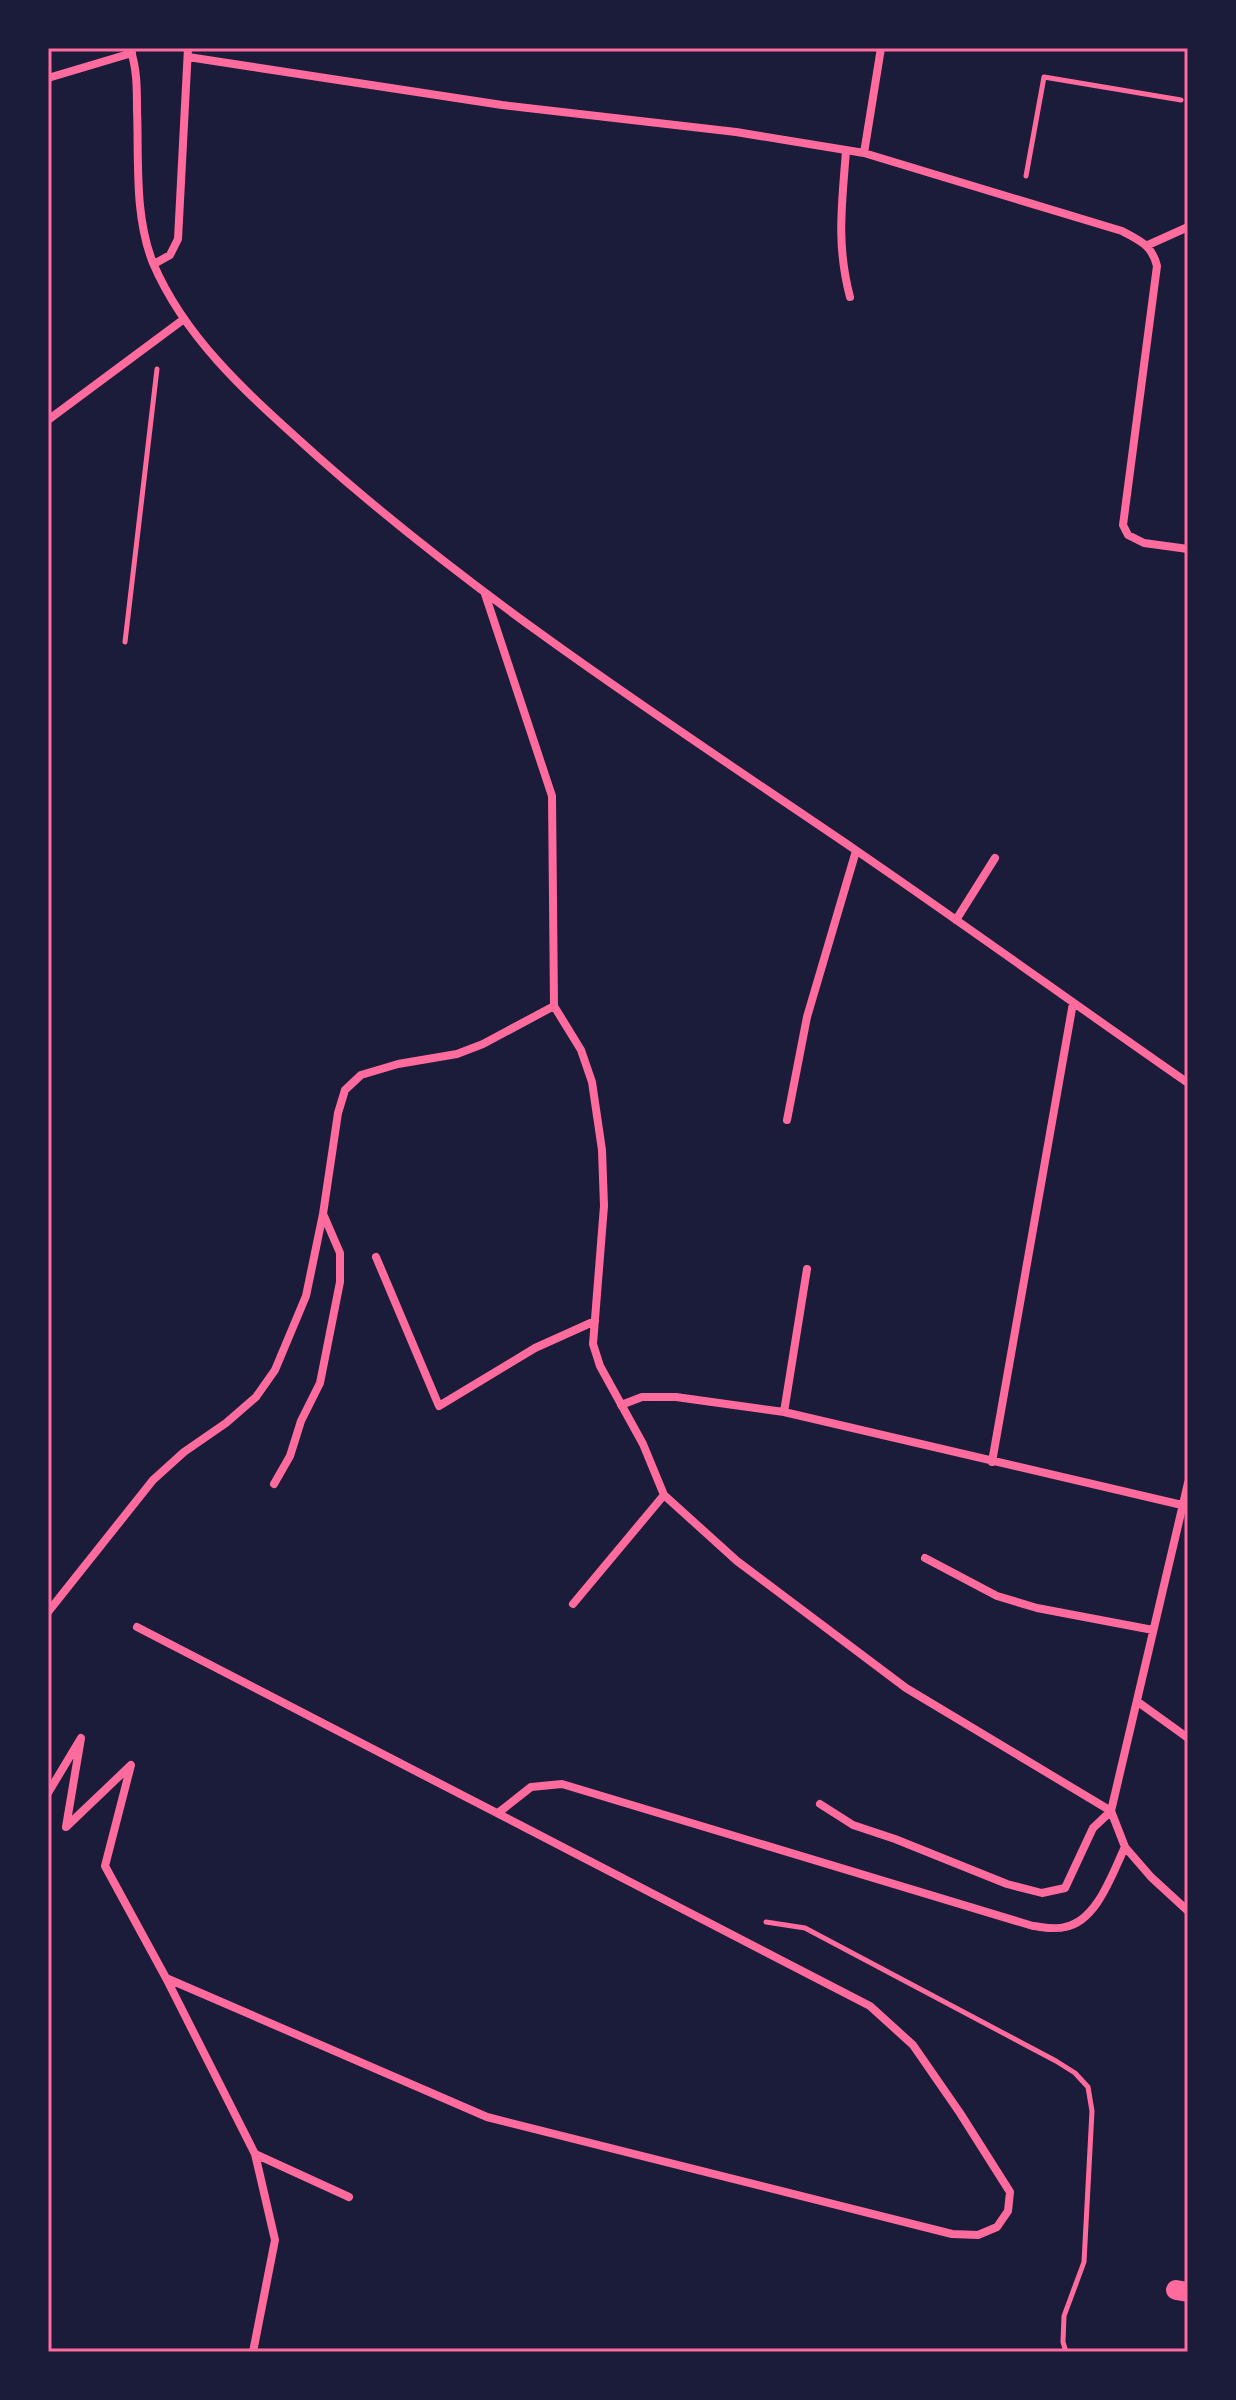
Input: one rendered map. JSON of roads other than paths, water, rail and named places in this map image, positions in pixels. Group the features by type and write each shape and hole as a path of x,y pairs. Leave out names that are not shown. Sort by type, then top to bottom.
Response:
{"street":[{"path":"864,153 881,48"},
{"path":"48,78 131,51 136,79 140,208 145,238 154,264 184,319 213,357 255,401 391,521 485,594 672,728 856,851 1188,1083"},
{"path":"154,264 170,255 178,239 188,52 502,105 736,132 864,153 1122,231 1148,245 1157,266 1123,525 1128,535 1144,543 1188,549"},
{"path":"846,151 839,242 850,297"},
{"path":"1148,245 1188,227"},
{"path":"48,420 184,319"},
{"path":"485,594 552,796 554,1006 581,1050 588,1071 602,1150 604,1206 593,1344 600,1366 643,1444 664,1495 737,1561 906,1688 1111,1811 1125,1847 1151,1877 1188,1911"},
{"path":"787,1120 807,1017 856,851"},
{"path":"956,920 995,858"},
{"path":"992,1462 1073,1003"},
{"path":"48,1612 153,1480 256,1397 275,1370 306,1296 323,1214 338,1113 345,1090 361,1075 470,1049 554,1006"},
{"path":"274,1484 290,1456 301,1421 320,1383 340,1282 340,1253 323,1214"},
{"path":"376,1257 439,1406 535,1348 595,1321"},
{"path":"784,1412 807,1269"},
{"path":"621,1405 642,1397 676,1397 784,1412 1182,1505"},
{"path":"820,1804 853,1825 1007,1884 1042,1893 1065,1888 1093,1828 1111,1811 1188,1483"},
{"path":"573,1604 664,1495"},
{"path":"925,1558 997,1596 1037,1608 1153,1630"},
{"path":"137,1627 870,2006 913,2045 960,2113 1010,2192 1008,2211 997,2227 978,2235 952,2234 487,2117 166,1978"},
{"path":"1138,1702 1188,1738"},
{"path":"48,1793 81,1738 66,1827 131,1765 105,1866 255,2154 275,2240 253,2352"},
{"path":"498,1813 531,1787 562,1784 1033,1926 1063,1928 1081,1922 1092,1908 1125,1847"},
{"path":"255,2154 349,2197"}]}
